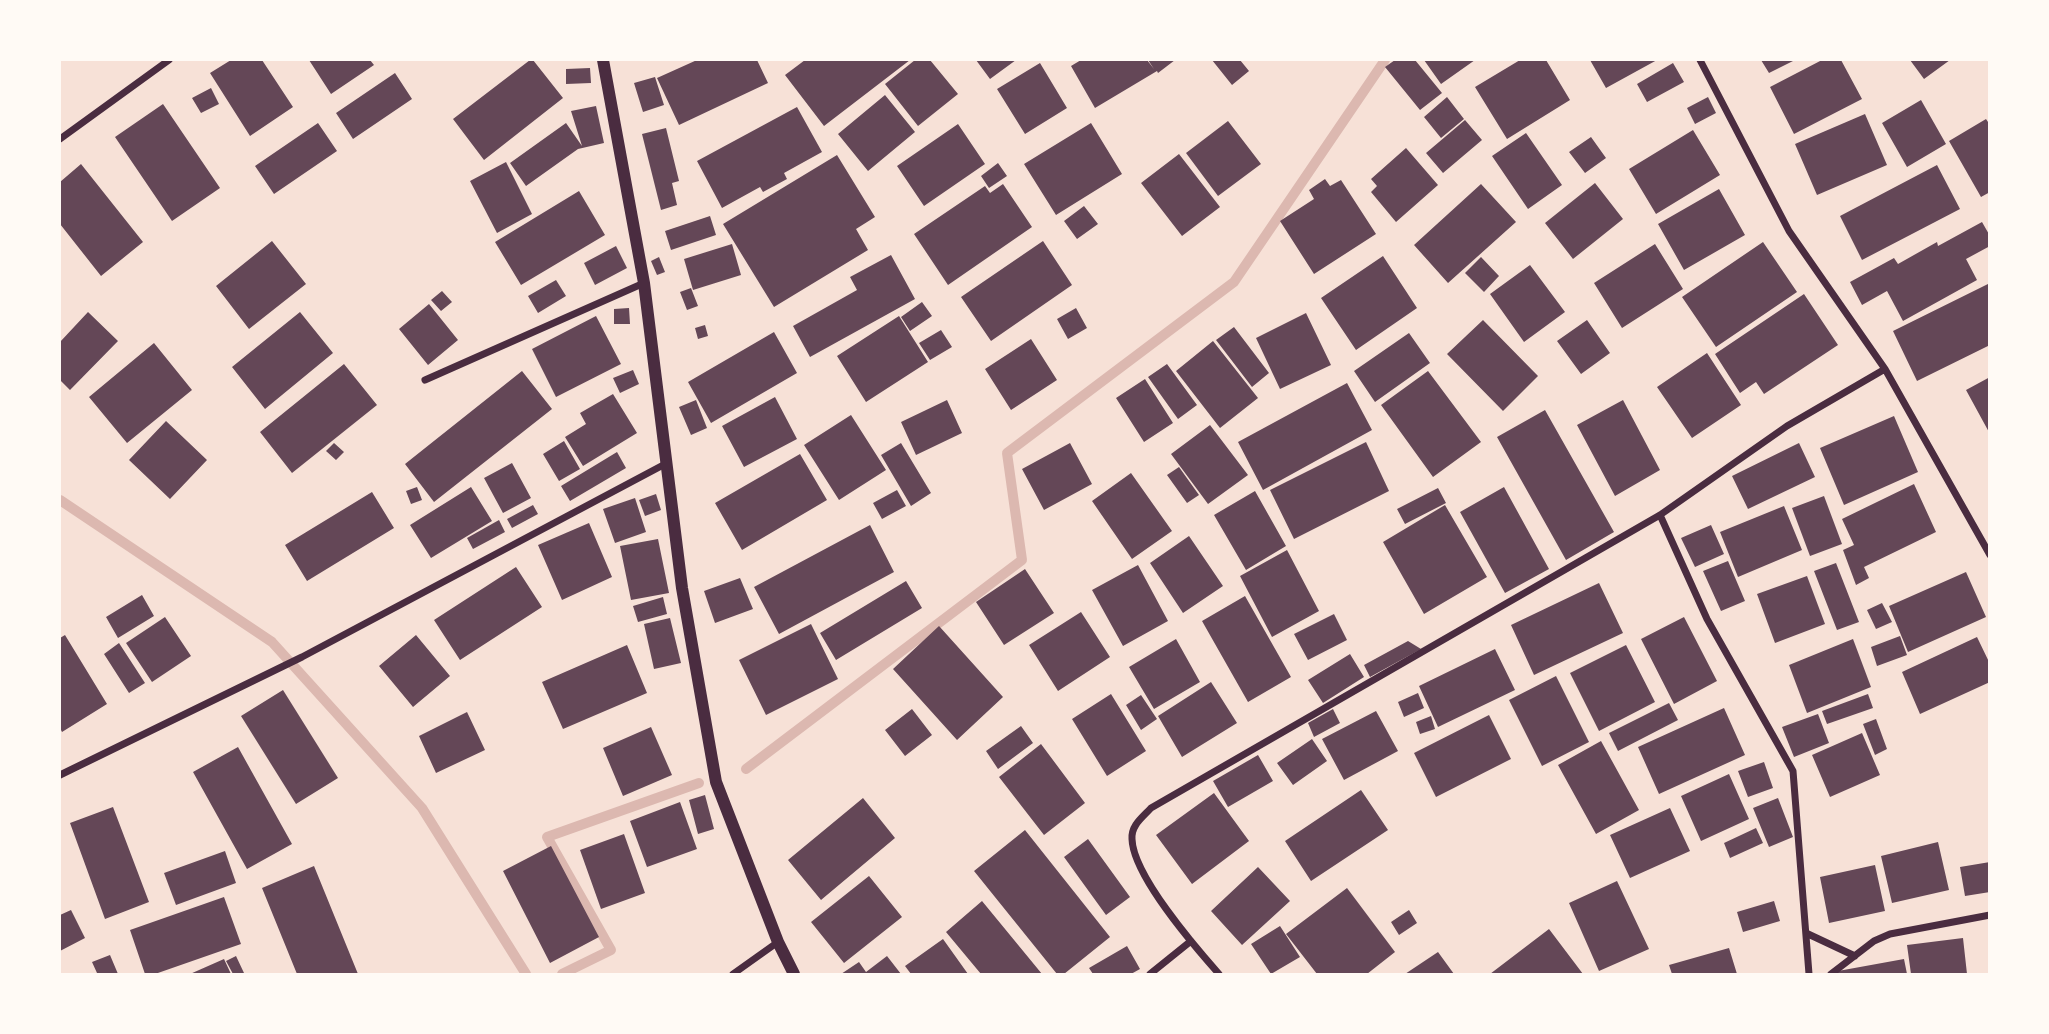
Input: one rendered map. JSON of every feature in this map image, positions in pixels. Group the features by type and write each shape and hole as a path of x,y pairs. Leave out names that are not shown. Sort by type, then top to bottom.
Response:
{"street":[{"path":"60,139 169,60"},
{"path":"603,60 644,283 682,588 716,782 778,942 794,975"},
{"path":"1700,60 1789,232 1885,369 1990,555"},
{"path":"425,380 644,283"},
{"path":"1219,975 1191,942 1138,862 1132,839 1134,826 1152,808 1660,516 1787,426 1885,369"},
{"path":"60,775 302,657 667,463"},
{"path":"1660,516 1707,619 1793,771 1809,975"},
{"path":"1831,975 1874,941 1890,934 1990,915"},
{"path":"1806,933 1855,956"},
{"path":"733,975 778,942"},
{"path":"1150,975 1191,942"}],"building":[{"path":"231,60 262,60 293,107 250,136 210,73"},
{"path":"309,60 370,60 374,65 331,94"},
{"path":"533,60 563,98 484,160 453,119"},
{"path":"697,60 757,60 768,83 679,125 657,78"},
{"path":"805,60 910,60 824,126 785,75"},
{"path":"915,60 930,60 958,94 918,126 885,84"},
{"path":"976,60 1016,60 990,79"},
{"path":"1081,60 1147,60 1154,69 1148,60 1175,60 1158,73 1157,71 1095,108 1071,66"},
{"path":"1212,60 1240,60 1249,71 1232,85"},
{"path":"1395,60 1415,60 1442,93 1420,110 1385,67"},
{"path":"1424,60 1475,60 1441,84"},
{"path":"1520,60 1546,60 1570,100 1507,139 1475,87"},
{"path":"1590,60 1657,60 1606,88"},
{"path":"1761,60 1795,60 1769,73"},
{"path":"1822,60 1841,60 1862,99 1794,134 1770,87"},
{"path":"1910,60 1950,60 1924,79"},
{"path":"1040,63 1067,108 1025,134 997,89"},
{"path":"1673,63 1684,82 1647,102 1637,84"},
{"path":"590,68 591,83 566,84 566,69"},
{"path":"395,73 412,99 353,139 336,113"},
{"path":"655,77 664,105 643,112 634,83"},
{"path":"211,88 219,104 201,113 192,98"},
{"path":"885,95 915,132 868,171 838,134"},
{"path":"1447,97 1464,119 1441,138 1424,117"},
{"path":"1708,97 1716,113 1695,124 1687,108"},
{"path":"1921,100 1946,144 1907,167 1882,123"},
{"path":"163,104 220,188 172,221 115,137"},
{"path":"596,106 604,143 578,149 526,186 510,163 566,123 582,146 571,111"},
{"path":"797,107 822,152 784,173 787,179 763,192 760,187 722,208 697,161"},
{"path":"1865,114 1887,165 1817,195 1795,144"},
{"path":"1986,119 1990,125 1990,192 1981,197 1949,141"},
{"path":"1465,120 1482,140 1443,173 1426,153"},
{"path":"1228,121 1261,164 1218,196 1186,153"},
{"path":"318,123 337,151 274,194 255,166"},
{"path":"1091,123 1122,174 1056,215 1024,164"},
{"path":"958,124 985,164 924,206 897,166"},
{"path":"666,128 679,181 672,183 677,205 661,210 642,134"},
{"path":"1693,130 1720,175 1656,214 1629,169"},
{"path":"1526,133 1562,185 1528,209 1492,156"},
{"path":"1591,137 1606,158 1585,173 1569,152"},
{"path":"1406,148 1438,185 1396,222 1371,192 1377,186 1371,179"},
{"path":"1179,154 1220,207 1182,236 1141,183"},
{"path":"837,155 875,217 856,229 868,250 774,307 723,224"},
{"path":"506,162 532,214 497,233 470,181"},
{"path":"998,163 1007,176 989,188 981,176"},
{"path":"81,164 143,242 101,276 60,224 60,182"},
{"path":"1937,165 1960,209 1862,260 1840,216"},
{"path":"1325,179 1330,186 1341,180 1376,234 1314,274 1280,221 1314,199 1309,190"},
{"path":"1595,183 1623,219 1573,259 1545,223"},
{"path":"1003,184 1032,227 948,285 914,234 985,186 990,193"},
{"path":"1481,184 1516,222 1448,283 1414,245"},
{"path":"1719,189 1745,235 1684,270 1658,224"},
{"path":"579,191 605,235 521,285 495,242"},
{"path":"1084,206 1098,224 1077,239 1064,221"},
{"path":"710,216 716,235 671,250 665,231"},
{"path":"1982,222 1990,236 1990,246 1966,259 1977,280 1903,321 1887,291 1862,305 1850,282 1894,258 1898,264 1937,242 1938,246"},
{"path":"272,241 306,284 249,329 216,286"},
{"path":"1043,241 1072,285 991,341 961,297"},
{"path":"1763,242 1797,292 1716,347 1682,297"},
{"path":"732,244 741,275 693,290 684,259"},
{"path":"1655,244 1683,289 1622,328 1594,283"},
{"path":"616,246 627,268 595,285 584,263"},
{"path":"891,255 915,299 810,357 793,326 857,290 850,277"},
{"path":"1383,256 1417,308 1356,350 1321,298"},
{"path":"659,257 665,272 657,275 651,261"},
{"path":"1481,257 1499,276 1484,292 1465,273"},
{"path":"1530,265 1565,312 1524,342 1490,294"},
{"path":"556,280 566,296 538,313 528,296"},
{"path":"1990,283 1990,345 1917,381 1893,331"},
{"path":"691,288 698,306 687,310 680,292"},
{"path":"442,291 452,302 441,311 431,300"},
{"path":"1804,294 1838,345 1764,394 1756,382 1740,393 1715,354"},
{"path":"922,302 932,316 910,331 901,317"},
{"path":"429,304 458,340 428,365 399,329"},
{"path":"629,308 630,324 614,324 614,309"},
{"path":"1076,308 1087,328 1068,339 1057,319"},
{"path":"88,312 118,341 70,390 60,380 60,342"},
{"path":"300,312 333,353 265,409 232,367"},
{"path":"1306,313 1331,365 1280,389 1256,338"},
{"path":"596,316 621,364 556,397 532,349"},
{"path":"899,316 928,362 866,402 837,356"},
{"path":"1483,320 1538,376 1503,411 1447,354"},
{"path":"1587,320 1610,353 1581,374 1557,341"},
{"path":"705,325 708,336 698,339 695,328"},
{"path":"1234,327 1269,373 1252,387 1216,340"},
{"path":"941,330 952,347 930,360 919,343"},
{"path":"774,332 797,373 711,423 688,382"},
{"path":"1409,333 1430,363 1375,402 1354,371"},
{"path":"1031,339 1057,380 1011,410 985,369"},
{"path":"1213,341 1258,398 1220,428 1176,371"},
{"path":"154,343 192,390 127,443 89,397"},
{"path":"1707,353 1741,405 1692,438 1657,387"},
{"path":"344,364 377,405 292,473 260,432"},
{"path":"1167,364 1197,405 1178,419 1148,377"},
{"path":"633,370 639,384 620,393 613,378"},
{"path":"522,371 552,409 434,502 405,464"},
{"path":"1428,371 1481,442 1433,477 1381,405"},
{"path":"1990,377 1990,434 1966,390"},
{"path":"1145,379 1173,423 1144,442 1116,398"},
{"path":"1347,383 1372,430 1263,490 1238,442"},
{"path":"613,394 637,433 583,466 565,437 586,424 580,413"},
{"path":"775,397 797,439 744,467 722,426"},
{"path":"696,400 707,428 691,435 679,407"},
{"path":"947,400 962,433 916,455 901,422"},
{"path":"1623,400 1660,470 1615,496 1577,425"},
{"path":"1545,410 1614,532 1566,560 1497,437"},
{"path":"851,415 886,470 839,500 804,445"},
{"path":"1894,416 1918,472 1844,505 1820,448"},
{"path":"166,421 207,460 170,499 129,460"},
{"path":"1210,425 1248,475 1208,504 1171,454"},
{"path":"564,441 580,469 559,481 543,454"},
{"path":"1366,442 1389,491 1294,539 1270,490"},
{"path":"334,443 344,452 336,460 326,451"},
{"path":"901,443 931,493 911,506 881,455"},
{"path":"1070,443 1092,484 1044,510 1022,469"},
{"path":"1799,443 1815,477 1748,509 1732,476"},
{"path":"617,452 626,468 570,501 561,486"},
{"path":"800,454 827,500 742,550 715,503"},
{"path":"512,463 531,498 503,513 484,478"},
{"path":"1179,467 1199,495 1187,503 1167,475"},
{"path":"1131,473 1172,531 1132,559 1092,501"},
{"path":"1914,484 1936,532 1864,567 1869,578 1856,585 1843,550 1854,545 1842,519"},
{"path":"417,487 422,500 411,504 406,491"},
{"path":"471,487 492,521 431,558 410,525"},
{"path":"1504,487 1549,569 1505,593 1460,512"},
{"path":"1438,488 1446,503 1405,524 1397,509"},
{"path":"897,490 906,506 882,519 873,503"},
{"path":"1255,491 1286,546 1246,570 1214,515"},
{"path":"372,492 394,528 307,581 285,545"},
{"path":"656,494 661,510 645,516 639,500"},
{"path":"1824,496 1842,544 1810,556 1792,508"},
{"path":"635,498 646,532 615,543 603,509"},
{"path":"533,505 538,514 512,528 507,519"},
{"path":"1445,505 1487,577 1424,614 1383,542"},
{"path":"1784,506 1802,550 1738,577 1720,532"},
{"path":"499,520 505,532 473,549 467,538"},
{"path":"589,523 612,577 562,600 538,545"},
{"path":"870,525 894,572 779,634 754,587"},
{"path":"1711,525 1724,554 1695,567 1681,538"},
{"path":"1189,536 1223,586 1183,613 1150,563"},
{"path":"658,539 669,593 631,600 620,546"},
{"path":"1287,550 1319,611 1272,637 1240,576"},
{"path":"1728,561 1745,601 1721,611 1703,571"},
{"path":"1836,563 1859,622 1837,630 1814,571"},
{"path":"1138,565 1168,621 1123,646 1092,590"},
{"path":"516,567 542,607 460,660 434,620"},
{"path":"1025,569 1054,613 1004,645 976,602"},
{"path":"1966,572 1986,617 1908,652 1889,606"},
{"path":"1807,576 1825,624 1775,643 1757,594"},
{"path":"740,578 753,609 715,623 704,591"},
{"path":"906,581 922,608 836,660 820,633"},
{"path":"1599,583 1623,633 1534,675 1511,625"},
{"path":"142,595 154,616 118,638 106,617"},
{"path":"1245,596 1291,677 1248,702 1202,621"},
{"path":"663,597 667,614 638,622 633,606"},
{"path":"1882,603 1892,622 1876,629 1867,610"},
{"path":"1081,612 1110,657 1058,691 1029,645"},
{"path":"1334,614 1347,640 1308,660 1294,634"},
{"path":"165,617 191,656 152,682 126,643"},
{"path":"1684,617 1717,681 1674,704 1641,639"},
{"path":"670,618 681,663 654,669 644,624"},
{"path":"811,624 838,679 766,715 739,660"},
{"path":"939,626 1003,697 957,740 893,669"},
{"path":"65,635 107,704 62,732 60,638"},
{"path":"416,635 450,676 413,707 379,666"},
{"path":"1900,636 1907,655 1877,666 1871,647"},
{"path":"1977,637 1990,664 1990,682 1920,714 1902,672"},
{"path":"1176,639 1200,682 1154,709 1129,667"},
{"path":"1853,639 1871,687 1807,713 1789,665"},
{"path":"1408,641 1421,649 1370,677 1364,665"},
{"path":"119,643 145,683 129,693 104,654"},
{"path":"627,645 647,693 563,729 542,682"},
{"path":"1626,645 1655,702 1599,731 1570,673"},
{"path":"1495,649 1515,690 1438,727 1419,686"},
{"path":"1350,654 1364,677 1323,703 1308,680"},
{"path":"1556,676 1589,742 1542,766 1509,700"},
{"path":"1211,682 1237,723 1182,757 1158,716"},
{"path":"283,690 338,778 296,804 241,716"},
{"path":"1418,693 1424,708 1404,717 1398,702"},
{"path":"1111,694 1146,751 1107,776 1072,719"},
{"path":"1868,694 1873,708 1827,724 1822,711"},
{"path":"1141,695 1157,719 1141,730 1126,705"},
{"path":"1669,703 1678,720 1618,751 1609,733"},
{"path":"1724,708 1745,755 1659,794 1638,747"},
{"path":"912,709 932,735 905,756 885,730"},
{"path":"1333,709 1340,723 1314,737 1308,723"},
{"path":"1376,711 1398,751 1344,780 1322,739"},
{"path":"467,712 485,750 436,773 419,736"},
{"path":"1818,714 1829,743 1794,757 1782,727"},
{"path":"1489,715 1511,759 1436,797 1414,753"},
{"path":"1431,716 1435,729 1420,734 1416,722"},
{"path":"1876,719 1887,749 1875,755 1863,724"},
{"path":"1021,726 1033,743 998,769 986,751"},
{"path":"651,727 672,775 623,796 603,748"},
{"path":"1862,733 1880,775 1830,797 1812,755"},
{"path":"1312,739 1327,761 1293,785 1277,763"},
{"path":"1601,741 1639,810 1596,834 1558,765"},
{"path":"1041,744 1085,803 1044,835 999,777"},
{"path":"238,747 292,844 247,869 193,772"},
{"path":"1258,755 1273,781 1228,807 1213,781"},
{"path":"1764,762 1773,788 1748,797 1738,771"},
{"path":"1729,774 1749,819 1701,841 1681,796"},
{"path":"1361,790 1388,830 1311,881 1285,841"},
{"path":"1214,793 1249,841 1192,884 1156,835"},
{"path":"705,795 714,829 698,834 689,800"},
{"path":"863,798 895,838 821,900 788,860"},
{"path":"1778,798 1793,837 1769,847 1753,808"},
{"path":"680,802 697,849 647,867 630,821"},
{"path":"113,807 149,902 105,919 70,823"},
{"path":"1670,808 1690,851 1630,878 1610,835"},
{"path":"1756,828 1763,843 1730,858 1724,843"},
{"path":"1025,830 1110,937 1064,974 1057,974 974,871"},
{"path":"624,834 645,893 601,909 580,850"},
{"path":"1088,839 1130,897 1106,915 1064,857"},
{"path":"1938,842 1949,890 1892,903 1881,856"},
{"path":"551,846 599,937 550,963 503,871"},
{"path":"225,851 236,883 176,905 164,873"},
{"path":"1990,862 1990,892 1965,896 1960,867"},
{"path":"1875,865 1885,911 1829,923 1820,877"},
{"path":"314,866 358,974 297,974 262,888"},
{"path":"1258,867 1290,901 1242,945 1211,911"},
{"path":"869,876 902,917 844,963 811,922"},
{"path":"1617,881 1649,949 1599,971 1569,903"},
{"path":"1347,888 1395,952 1367,974 1317,974 1286,934"},
{"path":"224,897 241,944 155,974 145,974 130,930"},
{"path":"982,901 1042,974 981,974 946,932"},
{"path":"1774,901 1780,921 1743,932 1737,912"},
{"path":"71,910 85,938 60,951 60,915"},
{"path":"1409,910 1417,923 1399,935 1391,922"},
{"path":"1280,926 1300,957 1271,974 1251,944"},
{"path":"1549,929 1583,974 1490,974"},
{"path":"1963,938 1967,974 1911,974 1907,945"},
{"path":"943,939 968,974 911,974 905,966"},
{"path":"1127,946 1140,969 1131,974 1093,974 1089,968"},
{"path":"1729,948 1737,974 1672,974 1669,965"},
{"path":"1438,952 1454,974 1405,974"},
{"path":"110,955 118,974 93,974 97,973 92,962"},
{"path":"236,956 244,973 233,974 226,961"},
{"path":"887,956 901,974 841,974 859,962 866,972"},
{"path":"224,959 231,974 190,974"},
{"path":"1904,959 1907,974 1838,974 1838,971"}],"waterway":[{"path":"746,769 1022,560 1007,453 1234,282 1385,60"},
{"path":"60,500 272,642 422,808 526,974"},
{"path":"562,974 611,950 547,837 699,783"}]}
